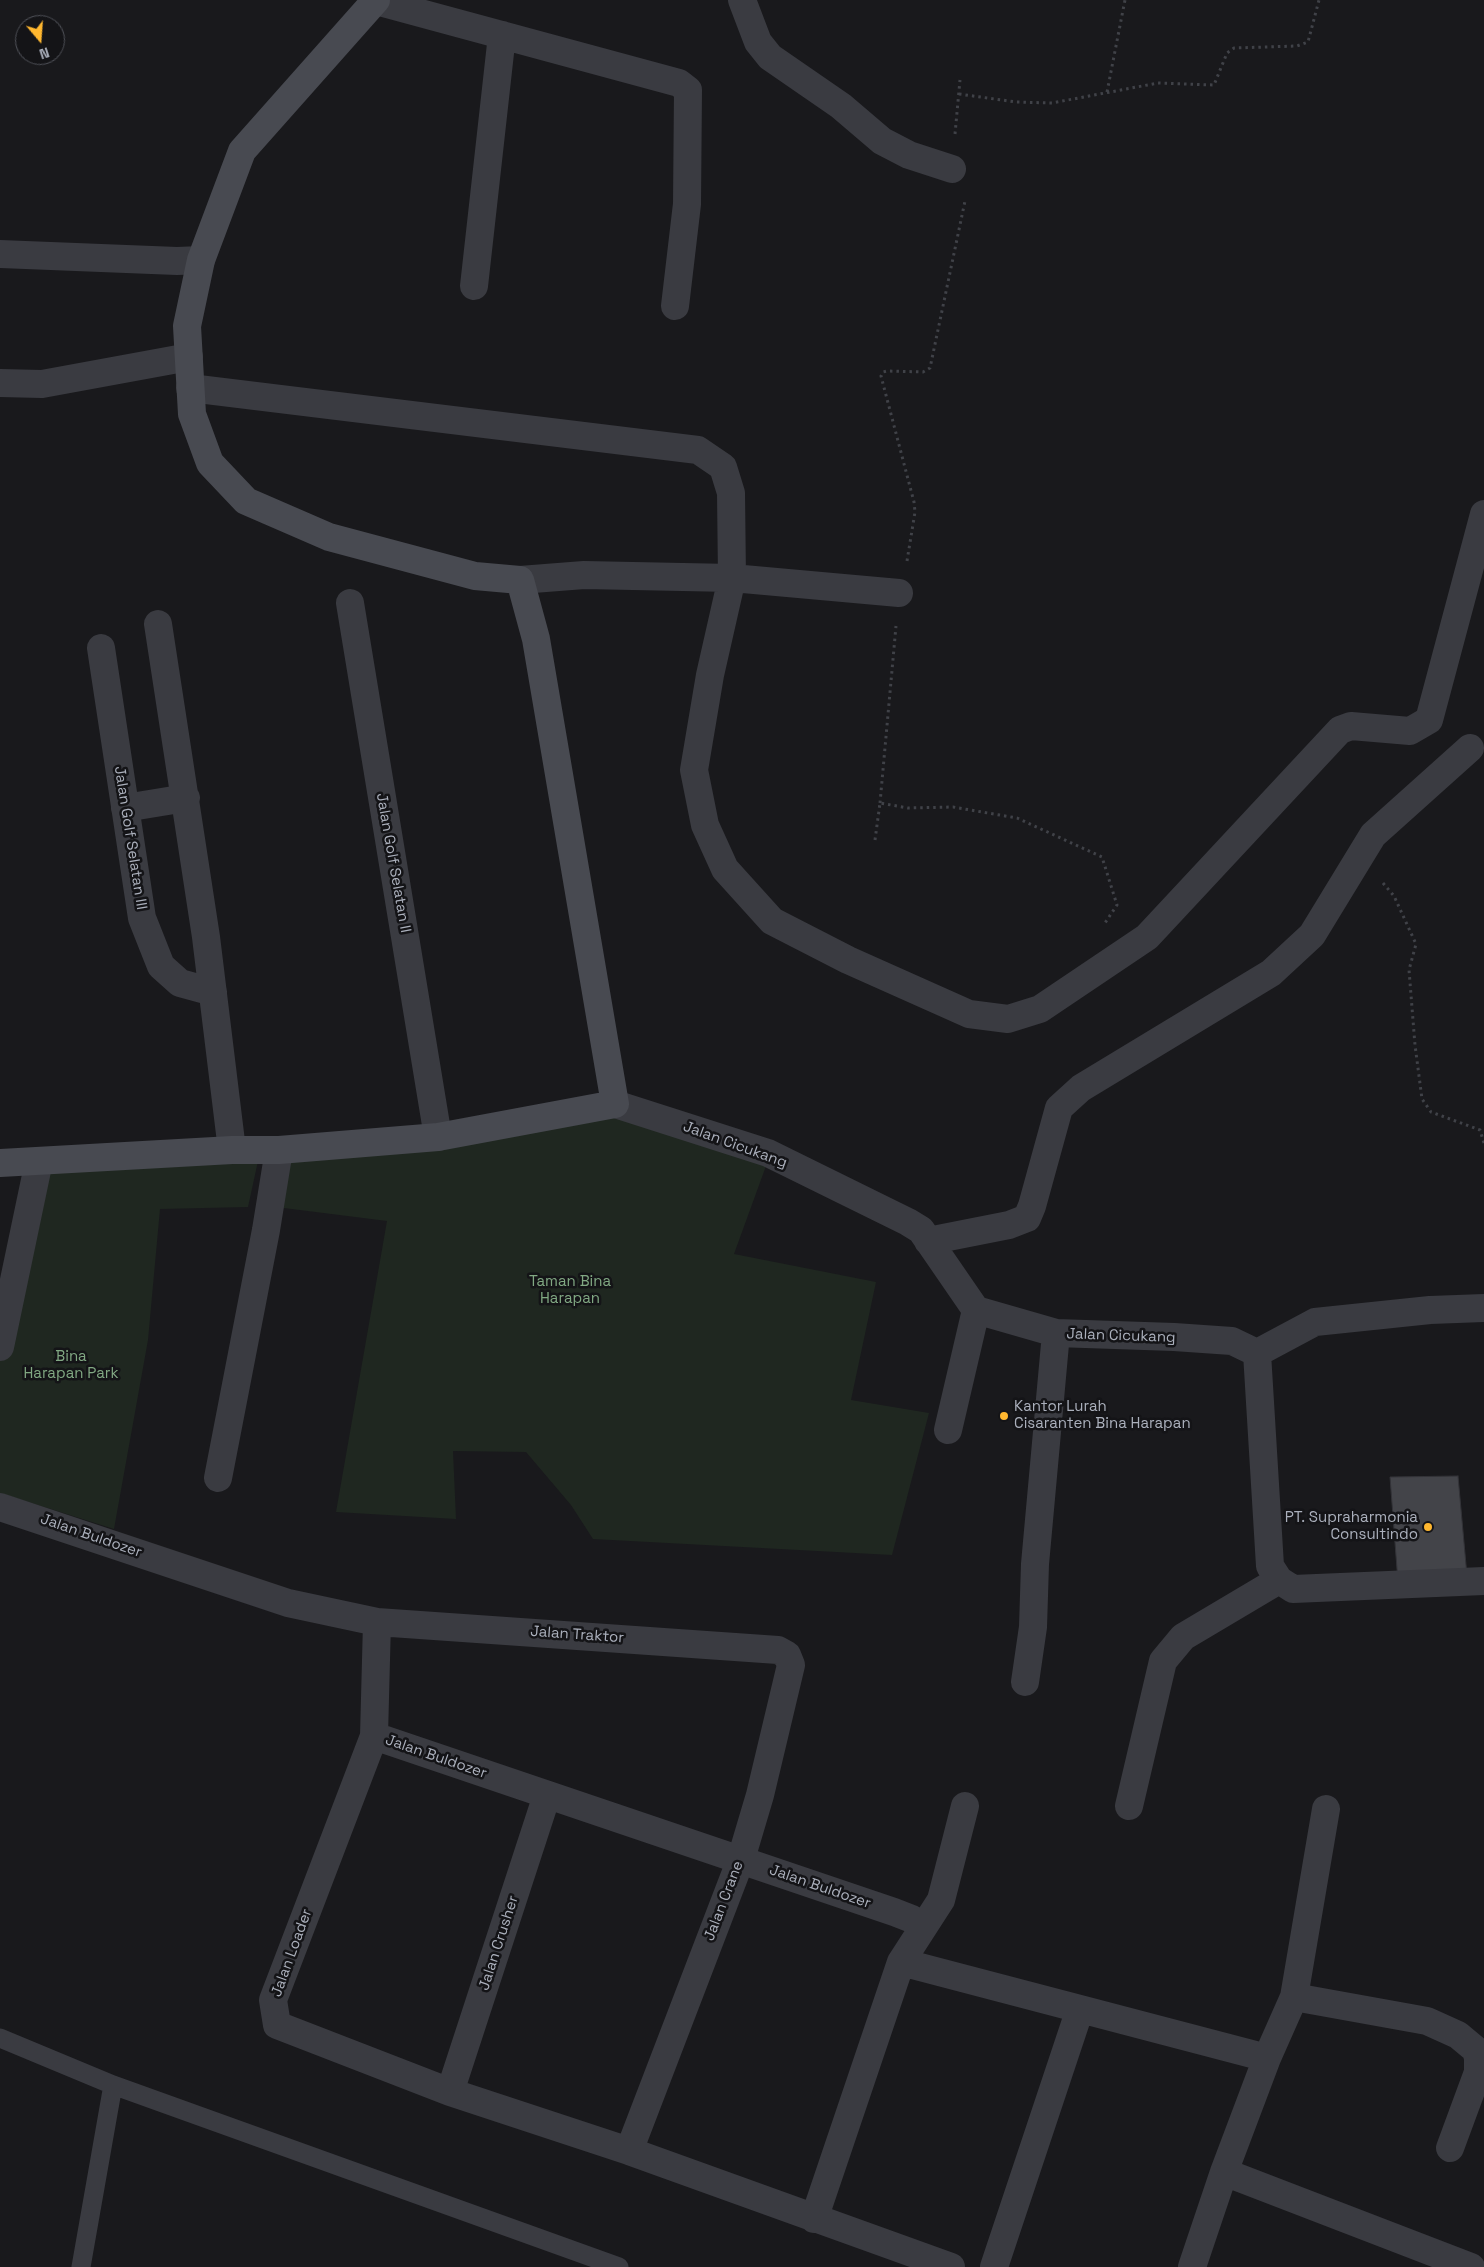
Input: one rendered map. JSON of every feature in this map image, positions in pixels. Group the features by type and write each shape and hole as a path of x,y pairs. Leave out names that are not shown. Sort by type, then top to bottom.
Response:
{"street":[{"path":"675,306 687,204 688,90 679,83 376,0 242,151 201,260 187,326 192,414 210,463 246,501 329,537 475,576 520,580 584,575 732,578 899,593"},
{"path":"742,0 758,42 770,57 841,106 882,142 909,155 952,169"},
{"path":"474,286 502,35"},
{"path":"0,254 201,260"},
{"path":"0,383 42,384 189,357"},
{"path":"190,388 698,450 723,467 731,493 732,578 710,675 694,770 706,825 725,869 772,921 848,960 969,1014 1008,1019 1040,1009 1147,936 1340,730 1351,726 1410,731 1429,720 1484,514"},
{"path":"0,1163 232,1150 279,1150 437,1130 615,1104 536,639 520,580"},
{"name":"Jalan Golf Selatan II","path":"350,603 437,1130"},
{"path":"158,624 186,798 213,992 232,1150"},
{"name":"Jalan Golf Selatan III","path":"101,648 142,918 161,966 180,983 213,992"},
{"path":"928,1240 1009,1225 1027,1218 1059,1108 1081,1088 1271,973 1312,936 1373,835 1470,748"},
{"path":"125,808 186,798"},
{"name":"Jalan Cicukang","path":"615,1104 768,1154 908,1222 921,1230 976,1310 1056,1333 1232,1341 1257,1353"},
{"path":"218,1478 266,1230 279,1150"},
{"path":"0,1347 39,1161"},
{"path":"1484,1308 1430,1310 1315,1322 1257,1353 1270,1566 1279,1580 1293,1590 1484,1581"},
{"path":"948,1430 976,1310"},
{"path":"1024,1682 1033,1628 1035,1564 1056,1333"},
{"name":"Jalan Buldozer","path":"0,1507 288,1603 377,1622 374,1736 894,1912 912,1919 922,1928"},
{"path":"1129,1806 1163,1661 1183,1637 1279,1580"},
{"name":"Jalan Traktor","path":"377,1622 778,1650"},
{"name":"Jalan Crane","path":"629,2151 741,1859 760,1795 792,1665 787,1655 778,1650"},
{"name":"Jalan Loader","path":"374,1736 273,2000 274,2013 277,2025 450,2092"},
{"name":"Jalan Crusher","path":"450,2092 547,1795"},
{"path":"814,2219 901,1962 941,1900 965,1806"},
{"path":"1192,2267 1224,2172 1267,2058 1294,1996 1326,1809"},
{"path":"901,1962 1267,2058"},
{"path":"1294,1996 1427,2021 1458,2035 1476,2050 1478,2072 1450,2148"},
{"path":"994,2267 1080,2009"},
{"path":"450,2092 629,2151 951,2267"},
{"path":"1224,2172 1470,2267"}],"lane":[{"path":"0,2038 113,2085 619,2267"},
{"path":"81,2267 113,2085"}],"path":[{"path":"1108,92 1125,0"},
{"path":"959,94 1016,102 1052,102 1158,83 1214,86 1227,53 1234,48 1297,46 1308,42 1319,0"},
{"path":"876,840 899,593 908,554 914,507 881,376 883,372 887,371 923,372 930,368 965,198 963,183 952,169 960,80"},
{"path":"880,803 908,808 953,807 1017,818 1099,855 1104,860 1117,904 1097,935 1106,964"},
{"path":"1361,855 1394,896 1416,944 1409,970 1422,1099 1431,1112 1480,1130 1484,1143"}],"green space":[{"name":"Taman Bina Harapan","path":"635,1114 766,1166 734,1254 876,1282 851,1400 929,1413 892,1555 593,1539 571,1505 526,1452 453,1451 456,1519 336,1512 387,1221 268,1206 271,1160"},
{"name":"Bina Harapan Park","path":"258,1161 248,1207 160,1209 148,1340 114,1529 0,1493 0,1356 47,1165"}],"building":[{"name":"PT. Supraharmonia Consultindo","path":"1458,1476 1467,1576 1398,1582 1390,1477"}],"place":[{"name":"Kantor Lurah Cisaranten Bina Harapan","path":"1004,1416"},
{"name":"PT. Supraharmonia Consultindo","path":"1428,1527"}]}
